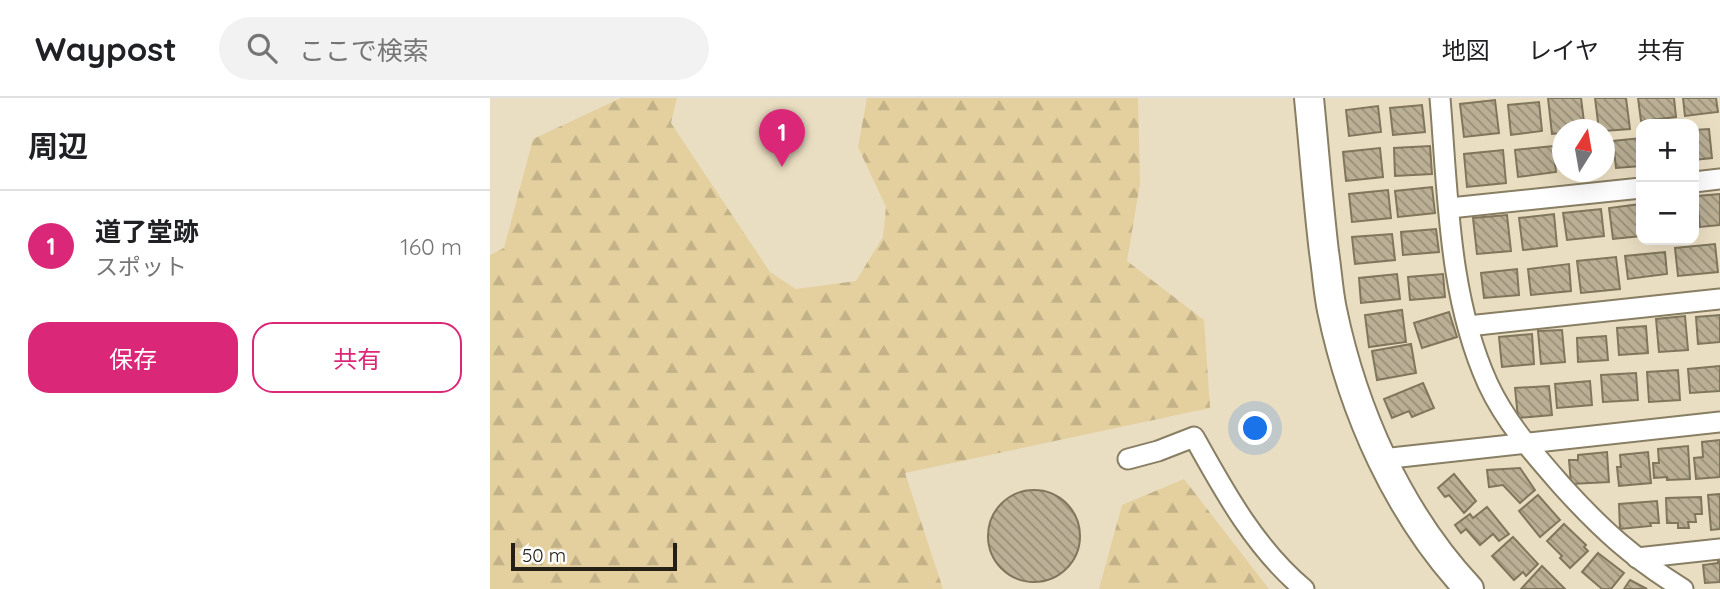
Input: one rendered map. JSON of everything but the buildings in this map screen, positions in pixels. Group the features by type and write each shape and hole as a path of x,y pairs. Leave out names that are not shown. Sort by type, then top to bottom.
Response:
{"street":[{"path":"1309,98 1331,307 1358,404 1382,459 1421,527 1469,589"},
{"path":"1440,98 1456,271 1468,326 1489,385 1524,443 1598,526 1637,558 1684,589"},
{"path":"1699,181 1720,179"},
{"path":"1450,208 1636,189"},
{"path":"1468,326 1720,299"},
{"path":"1382,459 1720,422"},
{"path":"1128,460 1158,452 1194,437 1230,502 1281,570 1304,589"},
{"path":"1637,558 1720,549"}],"green space":[{"path":"621,98 677,98 671,123 770,272 796,289 856,281 883,237 886,207 858,147 867,98 1138,98 1140,184 1127,261 1204,320 1210,408 905,473 943,589 490,589 490,255 504,248 533,139"},
{"path":"1184,479 1269,589 1099,589 1122,505"}],"place":[{"name":"道了堂跡","path":"782,167"}]}
